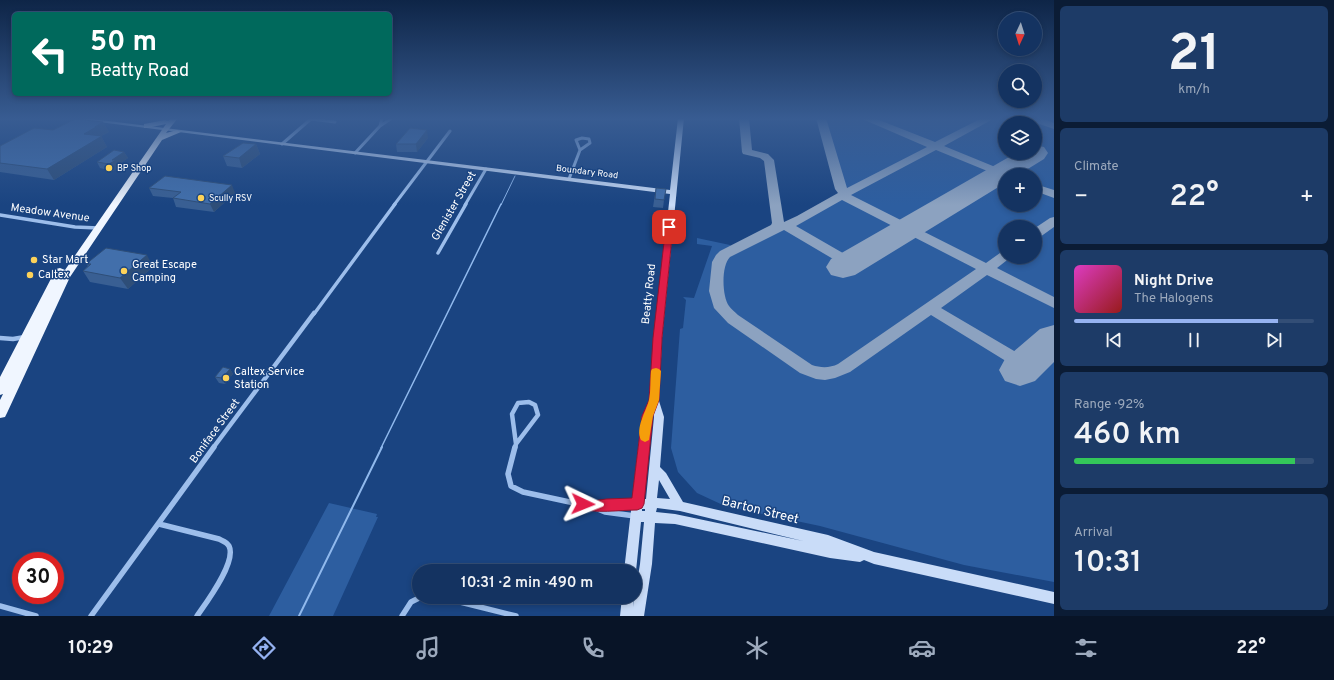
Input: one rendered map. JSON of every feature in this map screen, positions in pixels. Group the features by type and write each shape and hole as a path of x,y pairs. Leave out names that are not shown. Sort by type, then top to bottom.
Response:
{"highway":[{"path":"0,413 55,279 94,228 150,147"},
{"path":"0,390 31,336"}],"main road":[{"name":"Boundary Road","path":"304,147 652,189 673,189"},
{"name":"Beatty Road","path":"631,564 647,416 654,400 658,338 678,147"},
{"name":"Beatty Road","path":"638,616 646,564 659,417 654,400"},
{"path":"655,469 662,476 680,506"},
{"name":"Barton Street","path":"637,504 651,503 680,506 828,541 874,558"},
{"name":"Barton Street","path":"636,516 675,519 830,552 874,558 1054,598"},
{"path":"626,616 627,604"}],"street":[{"path":"354,153 360,147"},
{"name":"Boniface Street","path":"91,616 438,147"},
{"path":"569,179 580,150 585,147"},
{"name":"Glenister Street","path":"438,253 486,169"},
{"name":"Meadow Avenue","path":"0,215 94,228"},
{"path":"0,338 13,339 31,336"},
{"path":"516,444 512,414 513,410 518,403 528,402 535,405 538,415 516,444 509,470 509,483 523,492 593,507 605,512 636,516"},
{"path":"593,507 606,504 637,504"},
{"path":"159,524 219,539 227,543 231,549 230,558 225,570 198,616"},
{"path":"402,616 407,606 412,602"},
{"path":"468,604 516,616"},
{"path":"0,606 36,616"}],"shaded area":[{"path":"832,147 998,147 998,160 1042,160 1042,147 1054,147 1054,582 964,565 820,526 725,506 697,493 678,472 671,448 680,329 683,328 686,300 683,297 694,298 712,246 697,244 697,238 730,245 732,248 725,253 731,255 846,196"},
{"path":"329,503 377,514 376,517 378,517 333,616 269,616"}],"building":[{"path":"0,147 84,147 47,169 0,163"},
{"path":"237,147 253,147 239,158 223,156"},
{"path":"114,150 124,152 112,160 116,160 109,164 97,162"},
{"path":"165,176 232,185 210,204 173,198 181,192 149,188"},
{"path":"656,188 666,189 664,200 655,199"},
{"path":"106,248 147,255 120,278 83,271 91,264 86,264"},
{"path":"223,367 230,369 222,378 215,377"}],"waterway":[{"path":"501,205 515,176"},
{"path":"381,448 501,204"},
{"path":"299,616 382,447"}],"taxiway":[{"path":"747,147 747,152 764,156 769,160 778,223 777,227"},
{"path":"829,147 841,189 844,194"},
{"path":"844,194 934,147"},
{"path":"936,147 998,172"},
{"path":"1042,190 1054,194"},
{"path":"777,227 802,219 844,194"},
{"path":"844,194 847,198 987,269"},
{"path":"1042,229 1054,221"},
{"path":"787,226 850,263"},
{"path":"777,227 725,254 721,258 719,262 716,291 722,308 733,319 806,369 821,373 830,373 844,368 930,308"},
{"path":"987,269 998,261"},
{"path":"930,308 987,269"},
{"path":"987,269 1054,303"},
{"path":"930,308 1025,365"}],"runway":[{"path":"843,267 1023,160"},
{"path":"1020,370 1054,339"}],"slow traffic":[{"path":"645,437 647,416 654,400 656,371"}],"place":[{"name":"BP Shop","path":"109,168"},
{"name":"Scully RSV","path":"201,198"},
{"name":"Star Mart","path":"34,260"},
{"name":"Great Escape Camping","path":"124,271"},
{"name":"Caltex","path":"30,275"},
{"name":"Caltex Service Station","path":"226,378"}],"route":[{"path":"583,504 593,507 606,504 637,504 647,416 654,400 658,338 669,227"}]}
